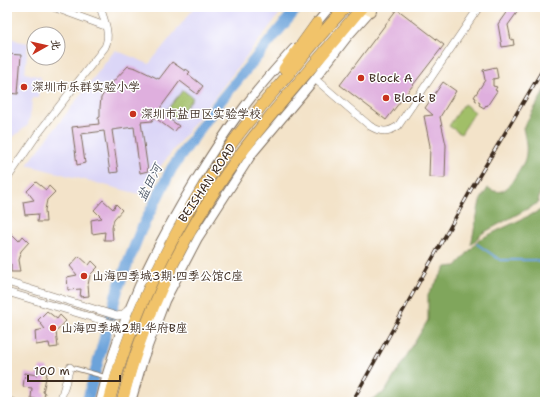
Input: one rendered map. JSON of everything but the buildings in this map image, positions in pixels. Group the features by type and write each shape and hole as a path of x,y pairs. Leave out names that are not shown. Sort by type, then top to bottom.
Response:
{"main road":[{"name":"BEISHAN ROAD","path":"109,402 124,351 139,312 158,268 194,200 218,162 254,114 346,7"},
{"name":"BEISHAN ROAD","path":"122,402 135,358 150,328 171,268 191,229 227,173 249,151 267,122 366,8"},
{"path":"271,95 285,66 309,36 317,23"}],"street":[{"path":"53,7 105,26"},
{"path":"7,179 37,135 105,47 107,42 105,26 100,7"},
{"path":"100,402 104,376 128,310 150,261 171,221 222,139 242,110 299,41 330,7"},
{"path":"315,79 370,126 377,130 392,130 398,126 479,7"},
{"path":"249,151 315,79 350,34 366,8"},
{"path":"7,282 117,316 122,315 128,310"},
{"path":"7,292 114,324 118,330 119,336"},
{"path":"131,402 144,357 150,328"},
{"path":"60,402 70,367"},
{"path":"7,401 13,402"}],"lane":[{"path":"70,367 104,376"}],"shaded area":[{"name":"深圳市盐田区实验学校","path":"195,7 285,7 139,194 27,165 115,50 149,64"},
{"name":"深圳市乐群实验小学","path":"7,36 26,43 25,73 41,77 38,98 32,98 28,125 7,142"}],"green space":[{"path":"183,90 193,98 176,119 166,111"},
{"path":"545,90 545,180 542,180 538,203 481,234 471,245 480,201 488,188 498,192 506,189 524,162 526,147 523,128"},
{"path":"464,104 475,112 461,134 449,126"},
{"path":"545,208 545,402 367,402 385,392 428,320 428,295 446,267 456,266 480,239"}],"waterway":[{"name":"盐田河","path":"87,402 118,288 140,232 172,168 217,105 298,7"},
{"path":"477,244 500,260 536,260 545,264"}],"railway":[{"path":"352,402 472,188 545,66"}],"place":[{"name":"Block A","path":"361,78"},
{"name":"深圳市乐群实验小学","path":"24,87"},
{"name":"Block B","path":"386,98"},
{"name":"深圳市盐田区实验学校","path":"133,114"},
{"name":"山海四季城3期·四季公馆C座","path":"84,276"},
{"name":"山海四季城2期·华府B座","path":"53,328"}]}
